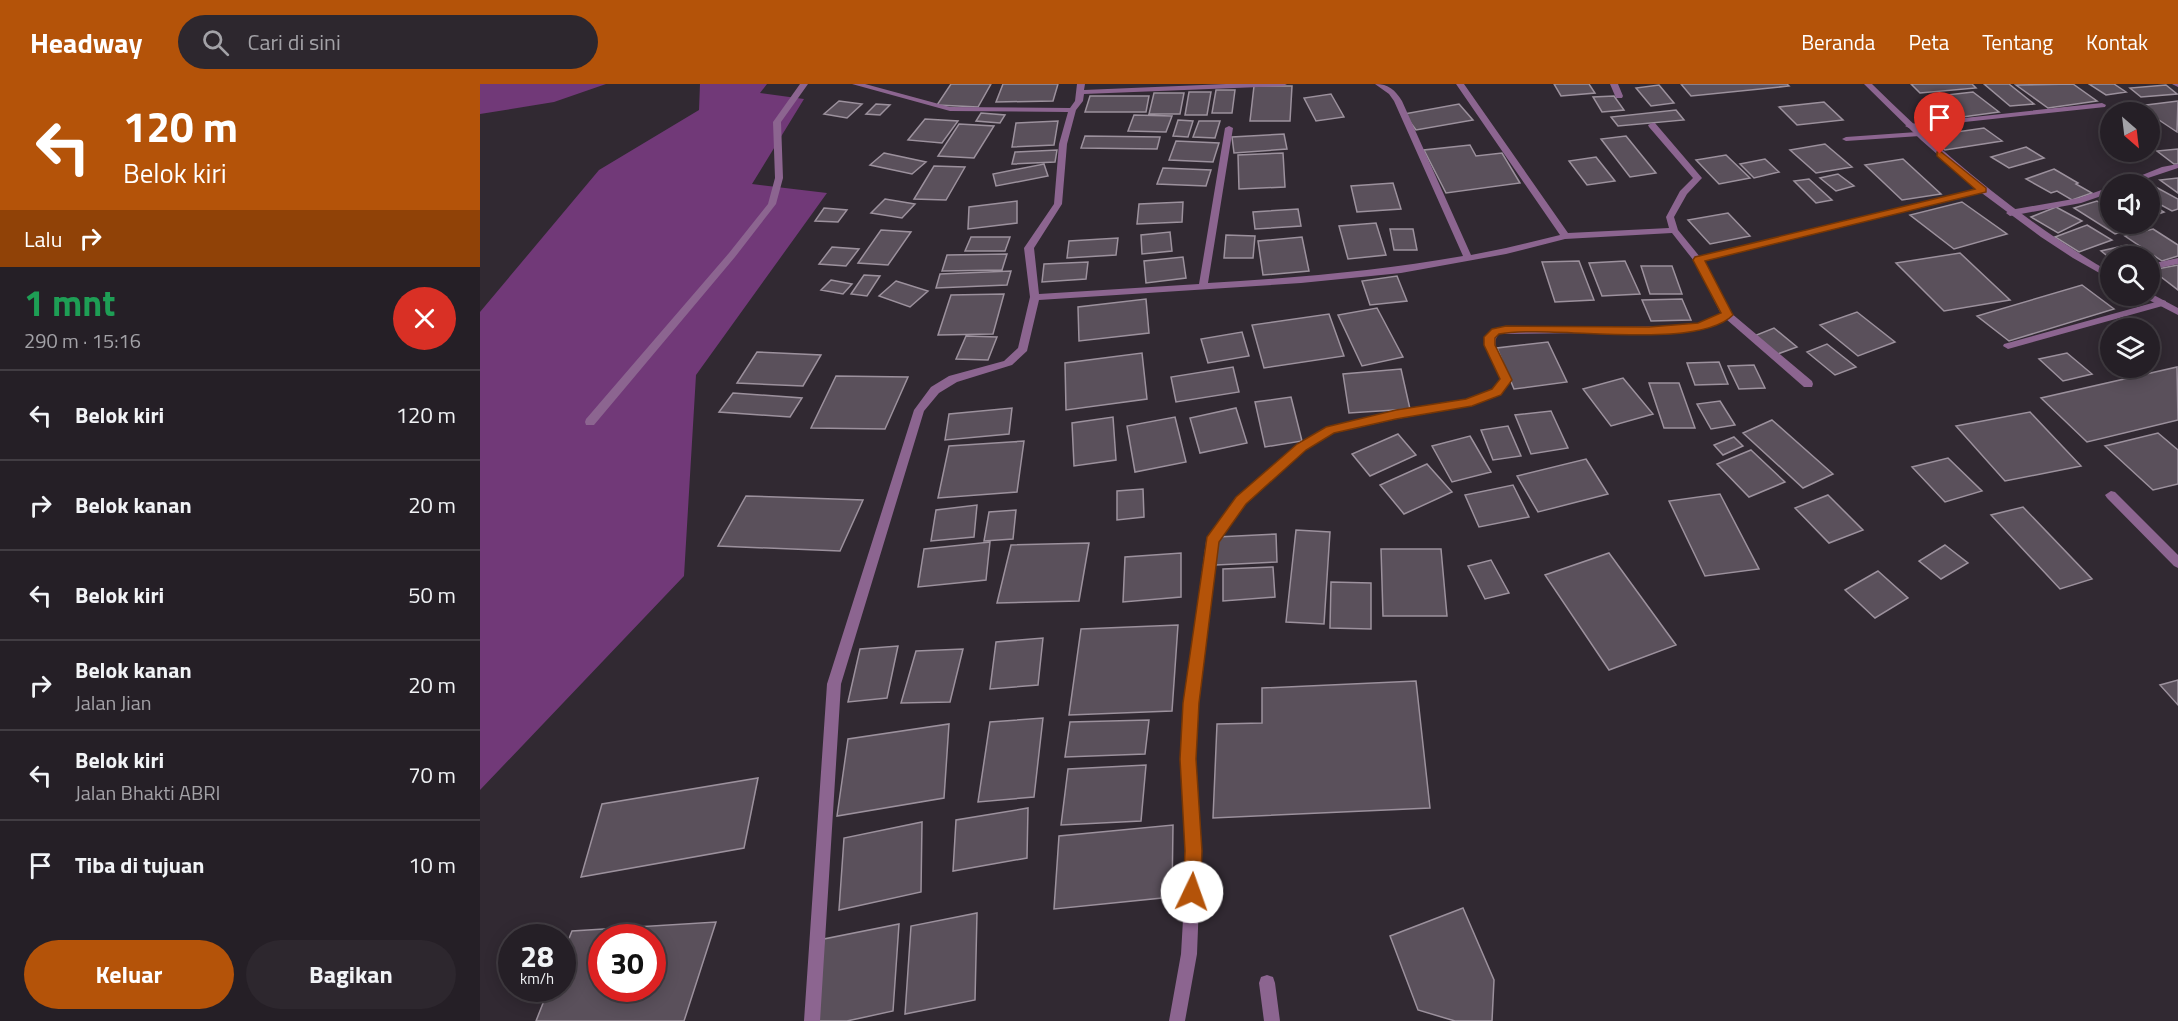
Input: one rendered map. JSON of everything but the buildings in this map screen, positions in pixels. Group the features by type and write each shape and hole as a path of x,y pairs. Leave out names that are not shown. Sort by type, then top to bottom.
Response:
{"street":[{"path":"590,422 746,238 772,204 779,178 777,122 804,84"},
{"path":"856,84 950,109 1072,110"},
{"path":"812,1021 834,684 919,410 935,390 953,379 1008,363 1023,349 1035,297 1029,248 1058,204 1063,144 1072,110 1079,101 1080,88 1282,84"},
{"path":"1379,84 1392,92 1398,101 1468,258"},
{"path":"1460,84 1565,236"},
{"path":"1614,84 1619,96"},
{"path":"1868,84 1917,134 2010,213 2100,270"},
{"path":"1909,126 2100,105"},
{"path":"1652,125 1697,174 1698,178 1683,193 1670,217 1674,230 1698,260 1727,315 1809,384"},
{"path":"1203,287 1229,128"},
{"path":"1846,139 1917,134"},
{"path":"2154,174 2178,166"},
{"path":"1698,260 1983,190"},
{"path":"2010,213 2081,200 2100,193"},
{"path":"1035,297 1203,287 1401,270 1506,251 1565,236 1674,230"},
{"path":"2160,265 2178,261"},
{"path":"2160,302 2178,312"},
{"path":"2008,346 2163,303"},
{"path":"1177,1021 1189,954 1193,862 1188,759 1191,703 1212,541 1230,513 1301,447 1331,430 1396,415 1467,403 1497,392 1506,380 1489,345 1490,337 1496,331 1506,329 1649,331 1700,326 1727,315"},
{"path":"2111,495 2178,563"},
{"path":"1267,983 1272,1021"}],"shaded area":[{"path":"480,84 606,84 554,102 480,114"},
{"path":"700,84 767,84 760,93 804,99 752,184 827,193 696,375 684,576 480,790 480,312 599,170 699,110"}],"route":[{"path":"1192,892 1194,851 1188,759 1191,703 1212,541 1230,513 1241,501 1301,447 1331,430 1396,415 1467,403 1497,392 1506,380 1489,345 1490,337 1496,331 1506,329 1649,331 1700,326 1727,315 1698,260 1983,190 1940,154"}]}
